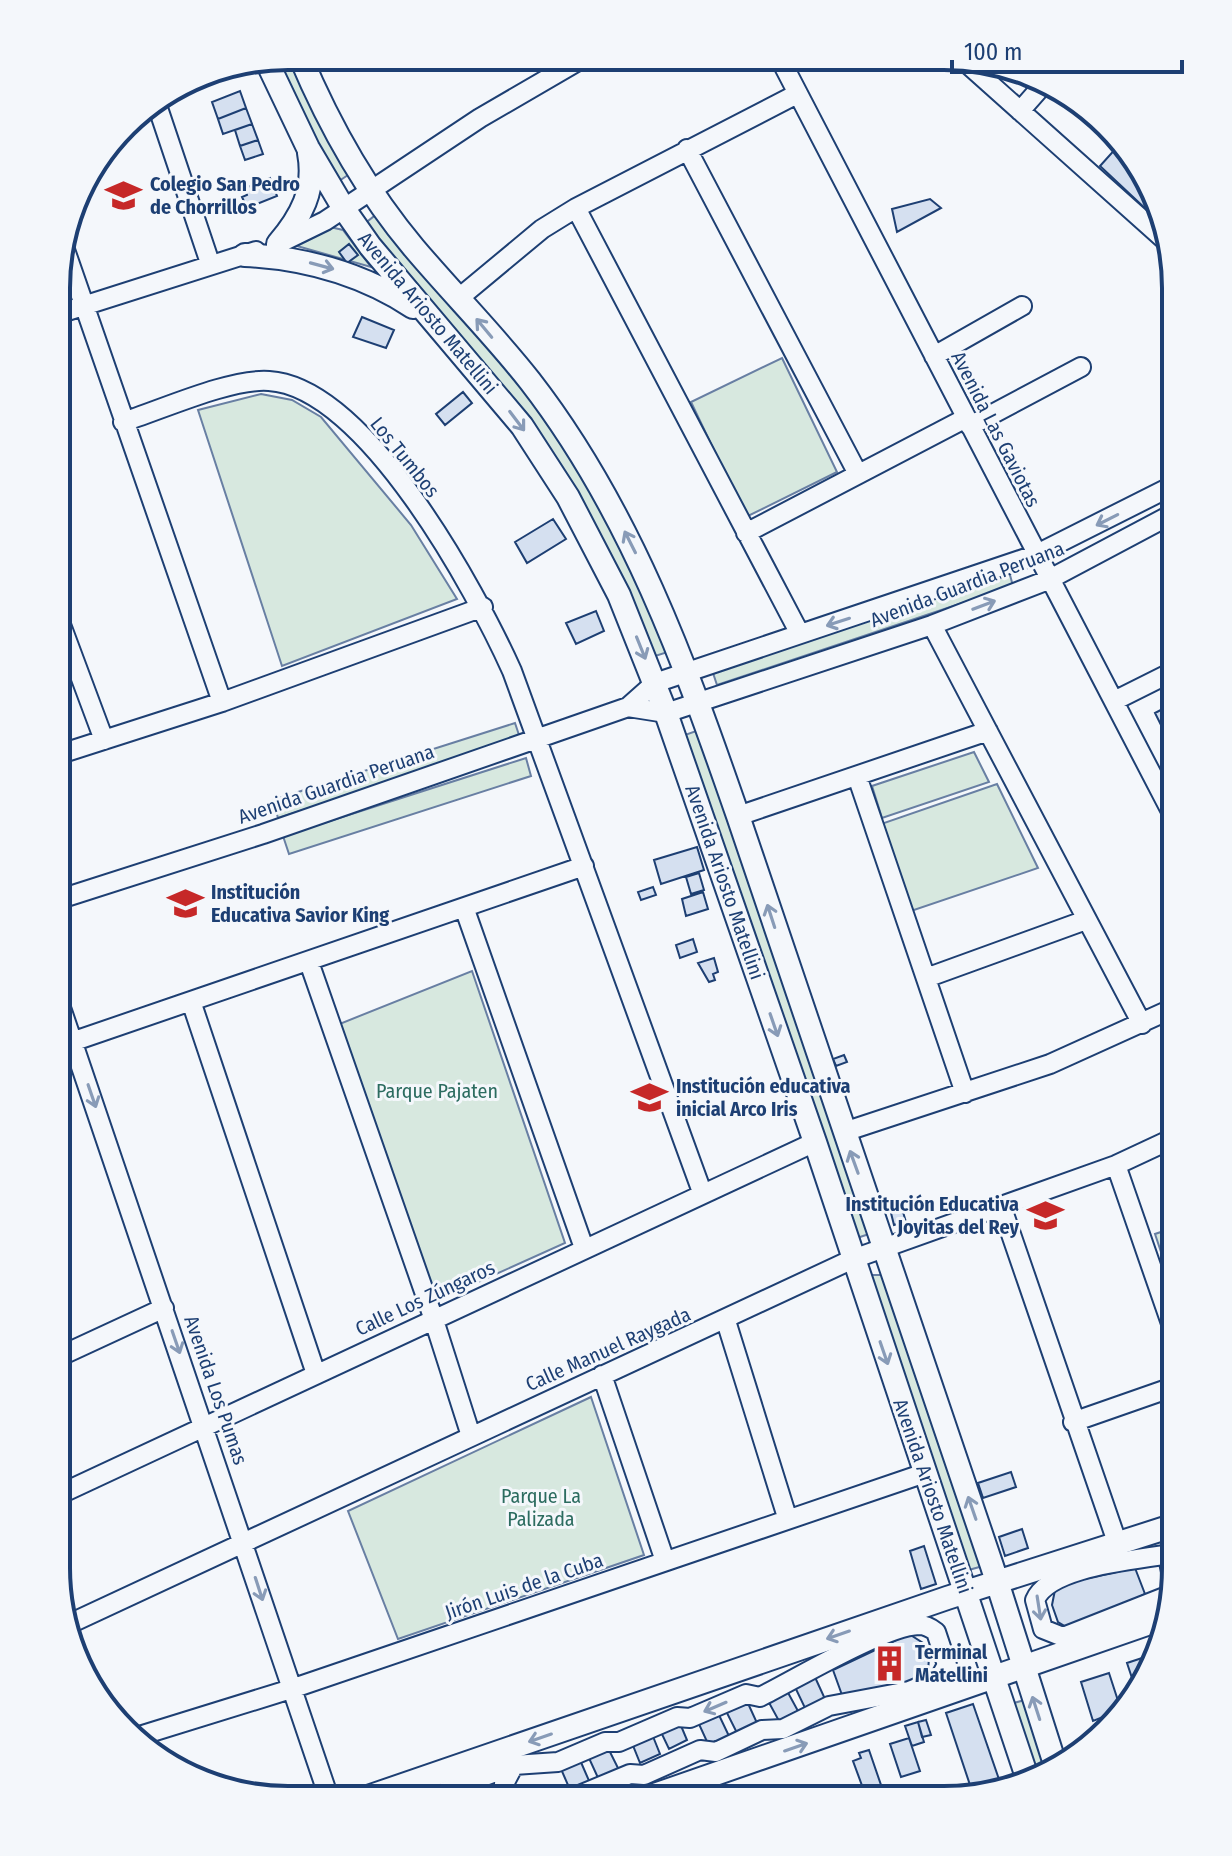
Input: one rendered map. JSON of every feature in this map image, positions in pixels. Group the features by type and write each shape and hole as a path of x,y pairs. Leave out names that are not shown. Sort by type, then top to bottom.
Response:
{"main road":[{"name":"Avenida Ariosto Matellini","path":"312,70 346,149 372,191 414,247 530,381 591,472 646,573 699,704 738,816 997,1582 1053,1757"},
{"name":"Avenida Ariosto Matellini","path":"271,71 308,148 344,209 432,321 522,426 568,497 619,595 666,713 815,1142 1025,1770"},
{"path":"278,244 300,216 308,194 311,171 308,148"},
{"path":"245,255 295,259 344,272 390,293 432,321"},
{"path":"400,1786 965,1592 1162,1530"},
{"path":"681,1786 1155,1621"}],"street":[{"path":"70,310 210,263 278,244 344,209 480,118 563,70"},
{"name":"Avenida Las Gaviotas","path":"785,70 1048,580 1162,788"},
{"path":"978,73 1155,231"},
{"path":"1020,111 1037,92"},
{"path":"459,298 542,229 576,208 797,94"},
{"path":"159,112 210,263"},
{"path":"687,149 858,474"},
{"path":"576,208 800,634"},
{"path":"71,267 222,702"},
{"path":"934,356 1022,306"},
{"path":"746,533 858,474 1081,367"},
{"name":"Los Tumbos","path":"123,422 233,386 257,382 279,383 314,397 348,422 435,530 483,607 512,671 702,1192"},
{"name":"Avenida Guardia Peruana","path":"70,896 263,834 628,707 655,683 1035,555 1162,491"},
{"name":"Avenida Guardia Peruana","path":"628,707 666,713 932,625 1048,580 1162,519"},
{"path":"70,751 222,702 483,607"},
{"path":"932,625 1142,1024"},
{"path":"70,649 104,740"},
{"path":"1114,701 1162,677"},
{"path":"738,816 988,731"},
{"path":"857,776 965,1093"},
{"path":"70,1043 465,910 584,866"},
{"path":"465,910 584,1248"},
{"path":"926,978 1086,920"},
{"path":"309,962 433,1317 471,1436"},
{"path":"192,1004 316,1374"},
{"path":"844,1132 1050,1064 1162,1014"},
{"name":"Avenida Los Pumas","path":"70,1058 164,1308 325,1786"},
{"name":"Calle Los Zúngaros","path":"70,1489 433,1317 815,1142"},
{"name":"Calle Manuel Raygada","path":"77,1620 602,1375 726,1321 853,1259 1002,1208 1116,1165 1162,1144"},
{"path":"1116,1165 1162,1298"},
{"path":"1002,1208 1073,1422 1118,1545"},
{"path":"70,1352 164,1308"},
{"path":"726,1321 787,1517"},
{"path":"602,1375 665,1561"},
{"path":"1073,1422 1162,1391"},
{"name":"Jirón Luis de la Cuba","path":"147,1734 291,1689 787,1517 925,1473"},
{"path":"1160,1599 1063,1637 1043,1629 1035,1600 1042,1588 1053,1579 1162,1556"},
{"path":"458,1786 514,1765 567,1759 605,1742 619,1742 677,1717 690,1718 746,1694 760,1697 878,1639 911,1627 922,1625 936,1632 947,1663 939,1679 909,1691 829,1706 783,1729 762,1730 716,1752 700,1750 644,1775 630,1774 601,1786"},
{"path":"567,1759 601,1717"},
{"path":"504,1786 514,1765"}],"green space":[{"path":"300,70 351,173 336,183 280,71"},
{"path":"378,213 521,382 607,514 671,651 652,657 611,562 363,225"},
{"path":"330,227 343,230 371,267 290,244"},
{"path":"782,358 837,472 746,517 691,402"},
{"path":"261,394 292,400 321,417 411,525 457,599 282,666 198,410"},
{"path":"1010,575 1013,586 717,685 712,670"},
{"path":"515,723 521,741 278,818 273,800"},
{"path":"699,730 872,1233 854,1239 682,736"},
{"path":"974,752 989,782 882,818 872,786"},
{"path":"526,758 531,776 289,854 283,836"},
{"path":"997,784 1038,868 911,911 881,824"},
{"name":"Parque Pajaten","path":"472,971 565,1243 436,1301 337,1025"},
{"path":"1162,1232 1162,1255 1155,1234"},
{"path":"867,1275 884,1275 983,1566 965,1571"},
{"name":"Parque La Palizada","path":"591,1397 644,1555 398,1639 348,1511"},
{"path":"1025,1700 1045,1761 1031,1767 1010,1704"}],"building":[{"path":"240,91 246,108 218,119 212,102"},
{"path":"246,108 252,124 223,134 218,119"},
{"path":"252,124 258,140 240,146 235,130"},
{"path":"258,140 263,154 245,160 240,146"},
{"path":"1113,151 1133,179 1147,210 1100,166"},
{"path":"270,178 277,196 247,208 242,197 247,195 245,188"},
{"path":"930,199 941,208 897,232 892,209"},
{"path":"349,244 358,255 347,263 339,252"},
{"path":"362,317 394,330 386,348 353,337"},
{"path":"463,392 472,403 445,425 436,414"},
{"path":"553,519 566,539 527,563 515,542"},
{"path":"596,611 604,631 576,644 566,623"},
{"path":"1162,709 1162,727 1155,713"},
{"path":"697,847 704,870 661,884 654,860"},
{"path":"699,873 704,890 691,894 686,877"},
{"path":"653,887 656,895 641,900 638,892"},
{"path":"703,892 708,909 686,916 682,899"},
{"path":"693,939 697,952 680,958 676,945"},
{"path":"714,958 718,972 713,974 715,980 709,982 698,963"},
{"path":"844,1055 847,1062 836,1066 833,1059"},
{"path":"900,1202 906,1222 894,1225 889,1205"},
{"path":"1011,1472 1016,1487 983,1498 978,1483"},
{"path":"1022,1529 1028,1548 1005,1556 999,1537"},
{"path":"924,1546 936,1584 921,1589 910,1551"},
{"path":"1135,1568 1145,1594 1085,1626 1068,1628 1058,1622 1052,1605 1055,1590 1070,1582"},
{"name":"Terminal Matellini","path":"909,1634 923,1643 929,1656 928,1674 914,1684 842,1695 833,1670"},
{"path":"1141,1658 1132,1677 1127,1663"},
{"path":"1109,1673 1117,1699 1103,1717 1093,1721 1081,1682"},
{"path":"814,1675 825,1699 805,1708 794,1685"},
{"path":"786,1689 798,1711 779,1721 767,1699"},
{"path":"746,1699 757,1723 737,1733 725,1709"},
{"path":"973,1704 999,1778 970,1784 946,1713"},
{"path":"718,1713 729,1736 709,1746 698,1722"},
{"path":"926,1720 931,1735 922,1737 918,1722"},
{"path":"679,1721 687,1740 669,1749 660,1730"},
{"path":"918,1722 924,1742 912,1746 905,1726"},
{"path":"652,1734 660,1754 640,1763 632,1743"},
{"path":"909,1738 920,1771 901,1777 890,1744"},
{"path":"607,1746 619,1770 599,1780 588,1756"},
{"path":"869,1750 881,1785 862,1786 853,1761 861,1758 859,1753"},
{"path":"580,1760 590,1783 568,1786 561,1769"}],"place":[{"name":"Colegio San Pedro de Chorrillos","path":"124,196"},
{"name":"Institución Educativa Savior King","path":"185,904"},
{"name":"Institución educativa inicial Arco Iris","path":"650,1097"},
{"name":"Institución Educativa Joyitas del Rey","path":"1045,1215"},
{"name":"Terminal Matellini","path":"889,1663"}]}
